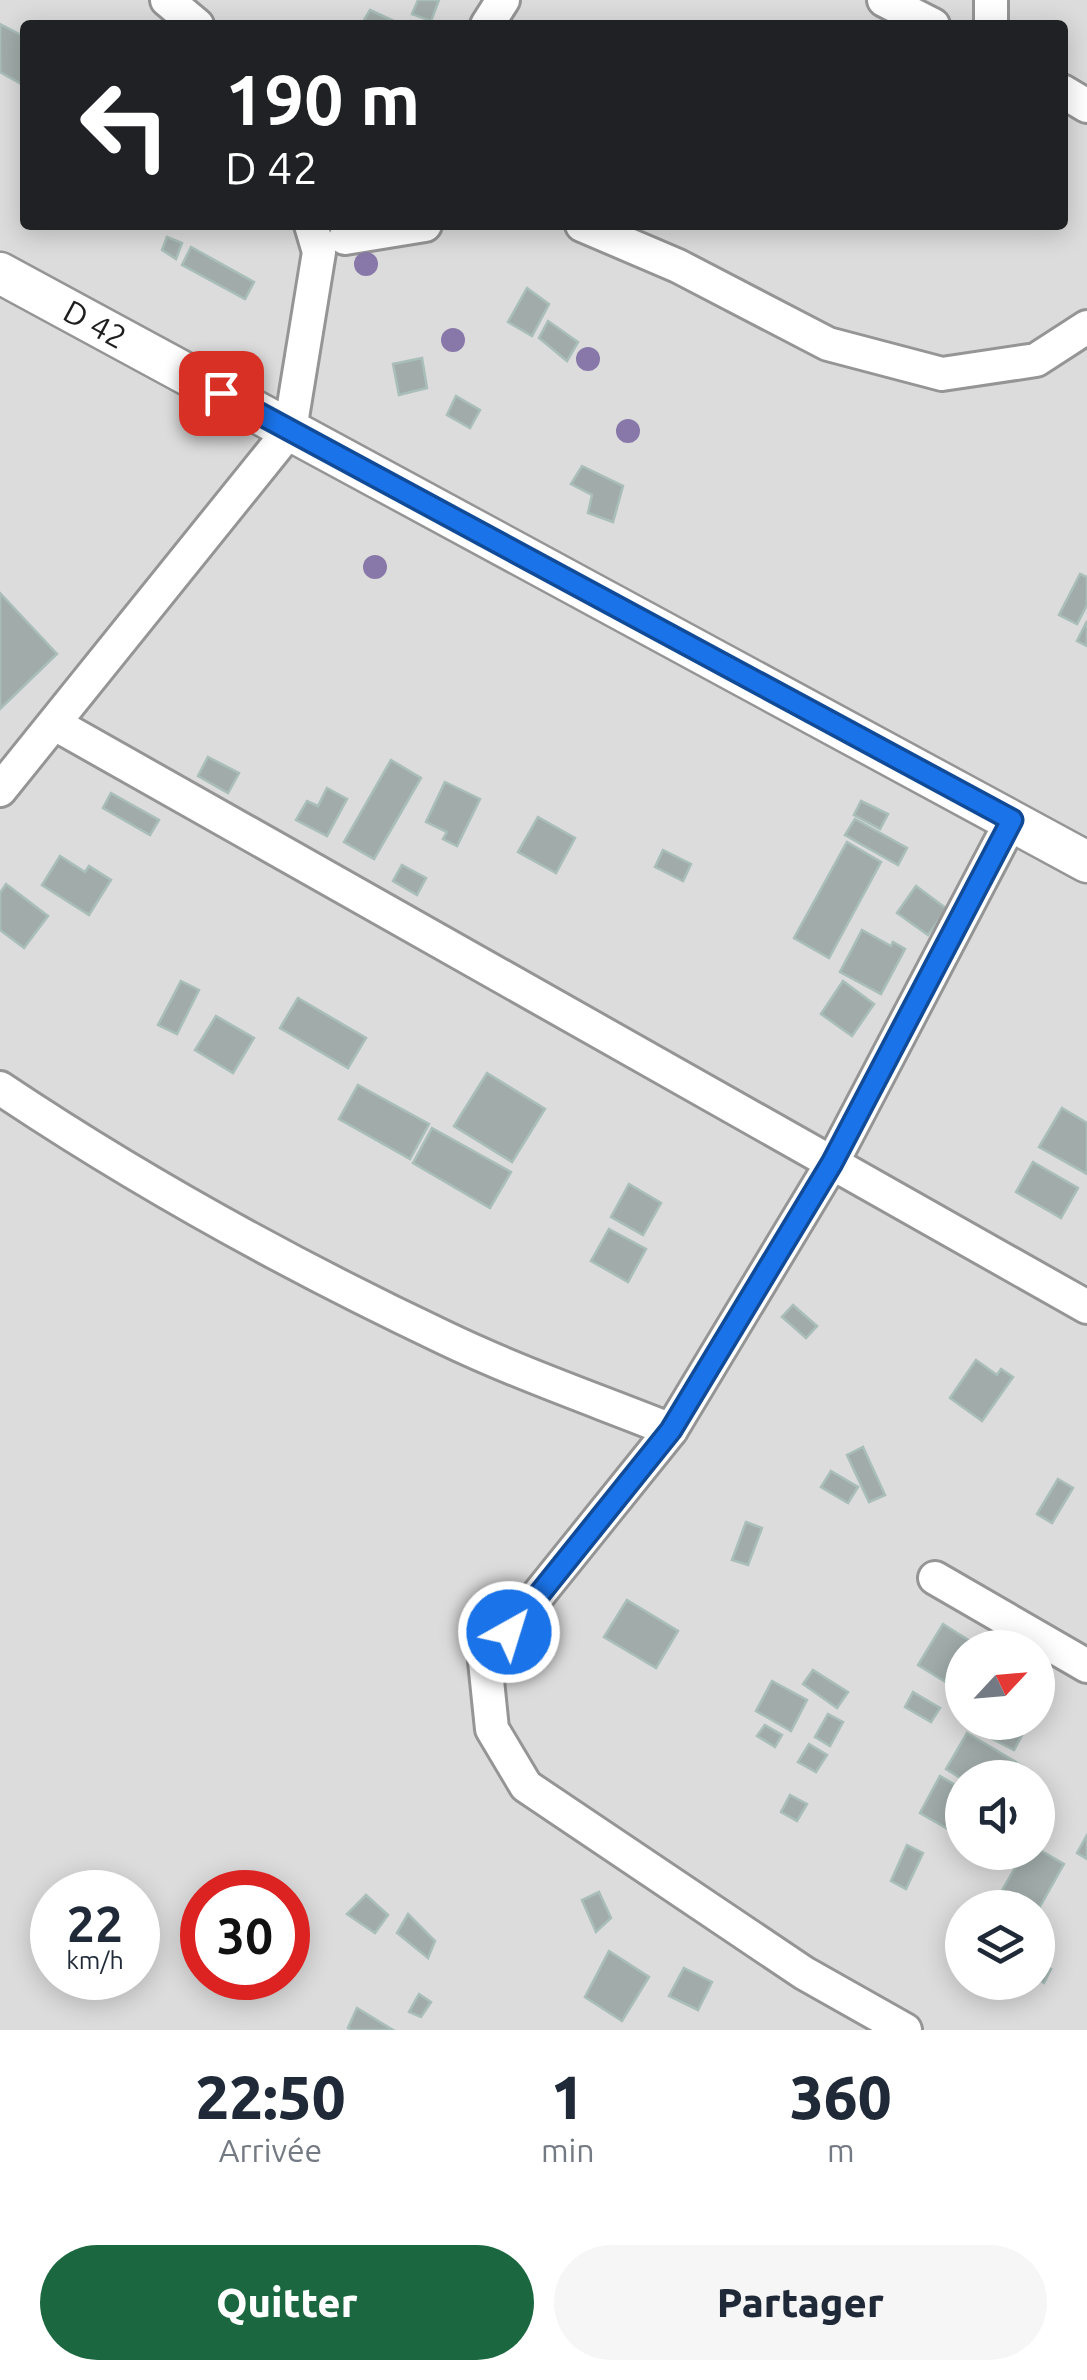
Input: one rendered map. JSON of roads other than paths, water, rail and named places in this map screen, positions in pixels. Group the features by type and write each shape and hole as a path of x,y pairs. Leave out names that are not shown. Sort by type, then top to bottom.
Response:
{"street":[{"path":"167,0 191,20"},
{"path":"884,0 923,20"},
{"path":"0,790 290,430 316,282 319,252 312,230"},
{"path":"594,230 678,266 828,344 942,374 1036,360 1087,327"},
{"path":"316,282 349,232"},
{"name":"D 42","path":"0,273 1087,862"},
{"path":"55,724 1087,1307"},
{"path":"905,2030 804,1974 526,1786 492,1729 486,1661 671,1430 832,1163 1012,820"},
{"path":"0,1088 151,1185 292,1263 449,1340 671,1430"},
{"path":"936,1578 1087,1666"}]}
